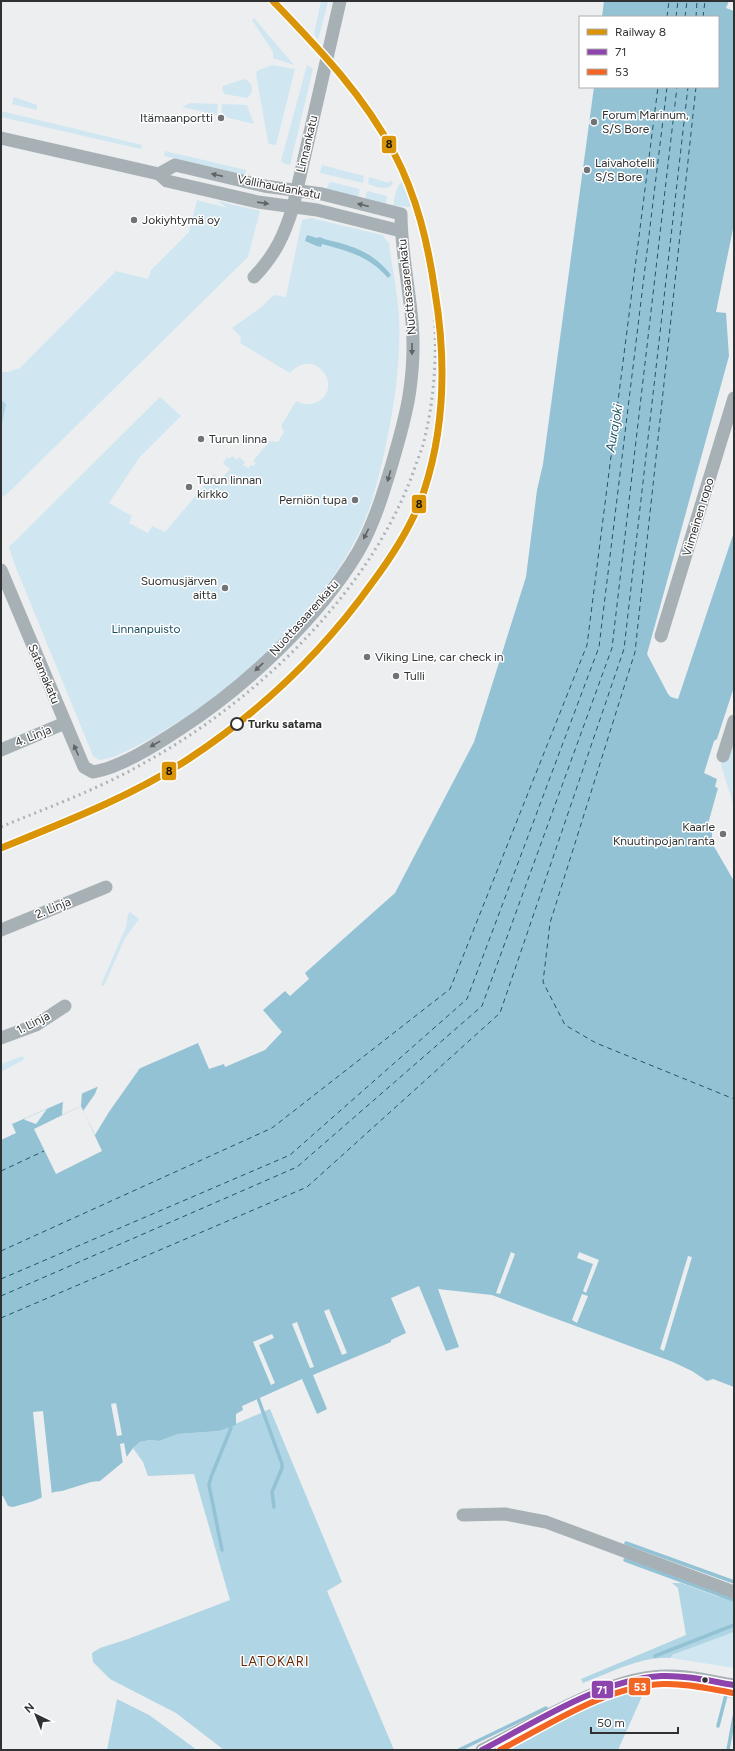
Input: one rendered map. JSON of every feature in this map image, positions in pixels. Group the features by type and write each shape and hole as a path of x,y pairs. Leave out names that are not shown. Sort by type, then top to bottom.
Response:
{"street":[{"name":"Linnankatu","path":"254,277 276,250 287,226 293,207 340,1"},
{"name":"Vallihaudankatu","path":"1,137 159,174 168,181 258,202 317,210 401,231"},
{"name":"Vallihaudankatu","path":"159,174 175,165 264,186 322,194 401,214"},
{"name":"Nuottasaarenkatu","path":"93,772 104,770 167,737 234,691 282,645 327,597 342,577 358,551 378,510 404,421 410,388 412,324 403,254 401,214"},
{"name":"Viimeinen ropo","path":"661,636 734,398"},
{"name":"Satamakatu","path":"1,570 84,767 93,772"},
{"path":"723,756 734,721"},
{"name":"4. Linja","path":"1,750 65,723"},
{"name":"2. Linja","path":"1,930 106,887"},
{"name":"1. Linja","path":"1,1038 36,1025 65,1006"},
{"path":"463,1515 505,1514 546,1522 734,1592"},
{"path":"482,1750 582,1700 630,1681 664,1676 706,1680 734,1685"}],"green space":[{"path":"321,1 328,2 318,40 314,34"},
{"path":"254,18 294,65 273,58 273,52 252,20"},
{"path":"272,65 295,69 276,145 269,144 268,142 256,74 257,71"},
{"path":"307,65 313,69 290,165 281,161"},
{"path":"244,79 250,83 252,88 251,93 247,98 225,94 222,91 223,86"},
{"path":"14,97 37,105 37,110 12,104"},
{"path":"191,103 218,104 217,115 182,107"},
{"path":"222,104 247,105 254,124 221,116"},
{"path":"1,111 142,145 141,149 1,117"},
{"path":"165,151 246,170 245,175 164,156"},
{"path":"322,165 364,176 363,183 320,173"},
{"path":"369,177 389,183 390,180 393,183 391,186 385,188 379,187 368,184"},
{"path":"404,181 414,206 413,207 393,206 397,188"},
{"path":"331,182 360,189 358,197 327,189 329,183"},
{"path":"367,191 387,196 386,204 365,199"},
{"path":"197,200 228,208 217,201 260,211 248,257 7,494 1,498 1,372 8,372 20,368 116,271 148,279 151,270 189,232"},
{"name":"Linnanpuisto","path":"311,218 382,235 389,243 398,309 399,354 393,409 386,445 367,515 351,548 334,575 315,601 270,651 221,693 197,710 134,748 99,760 93,756 14,563 9,547 160,397 181,416 139,458 109,503 132,516 129,523 148,533 152,526 165,532 214,474 220,480 230,469 223,463 227,457 229,459 232,456 237,460 239,457 245,462 243,465 248,468 251,465 254,466 256,463 253,461 270,441 278,442 284,432 281,426 296,401 304,404 311,404 317,402 325,396 328,388 327,379 317,366 309,364 299,366 290,373 240,343 241,337 232,328 259,309 274,295 286,297 302,220"},
{"path":"734,747 734,807 721,765 726,749"},
{"path":"130,912 139,919 125,938 104,986 101,985 126,927 128,914"},
{"path":"22,1056 25,1059 1,1072 1,1064"},
{"path":"734,1632 734,1668 671,1658 672,1655"}],"shaded area":[{"path":"1,400 6,404 1,429"},
{"path":"270,1409 342,1582 327,1591 394,1750 224,1750 176,1713 110,1679 93,1662 92,1653 100,1648 128,1639 230,1600 194,1474 148,1476 143,1462 133,1448 140,1442 150,1440 159,1441 178,1434 219,1431"},
{"path":"672,1583 681,1583 719,1597 726,1594 734,1597 734,1632 672,1655 671,1658 660,1658 637,1662 583,1683 581,1679 686,1635 678,1588"},
{"path":"647,1685 618,1750 503,1750 611,1697"},
{"path":"117,1699 149,1715 197,1750 107,1750"}],"water":[{"name":"Aurajoki","path":"604,1 729,1 726,8 734,11 734,224 716,312 726,313 729,356 647,654 668,694 671,697 678,699 734,532 734,687 704,773 717,779 715,787 718,788 708,824 712,832 712,843 734,881 734,1387 713,1379 707,1381 692,1371 673,1362 492,1295 438,1289 459,1347 446,1351 419,1286 391,1298 406,1333 391,1340 391,1342 313,1375 327,1409 317,1414 302,1379 242,1406 243,1410 236,1414 236,1425 219,1431 178,1434 159,1441 150,1440 140,1442 133,1448 123,1462 100,1481 54,1492 34,1501 13,1507 8,1506 1,1495 1,1140 16,1133 12,1124 198,1043 209,1069 224,1064 225,1067 265,1050 282,1032 263,1010 285,991 290,996 309,979 305,973 395,893 474,742 526,577 537,490 543,464 594,88 719,88 719,16 602,16","holes":["81,1106 102,1151 56,1174 34,1129"]},
{"path":"307,235 317,238 320,237 353,247 377,260 391,275 388,278 374,265 350,252 322,244 321,247 319,247 305,241"}],"pier":[{"path":"140,1068 109,1112 95,1135 83,1111 95,1094 98,1086"},
{"path":"82,1092 81,1106 62,1115 63,1100"},
{"path":"47,1109 36,1124 24,1119"},
{"path":"511,1252 515,1254 500,1294 496,1293"},
{"path":"579,1252 599,1260 586,1293 583,1291 593,1264 577,1258"},
{"path":"688,1256 692,1257 664,1351 660,1349"},
{"path":"582,1294 588,1296 577,1323 572,1320"},
{"path":"329,1309 347,1353 342,1355 324,1311"},
{"path":"297,1322 314,1367 310,1368 292,1324"},
{"path":"272,1334 274,1338 259,1345 275,1383 271,1385 253,1342"},
{"path":"116,1403 122,1435 117,1436 111,1404"},
{"path":"43,1411 52,1495 42,1499 33,1412"},
{"path":"124,1443 127,1459 123,1464 120,1444"}],"waterway":[{"path":"258,1398 282,1464 282,1468 272,1492 274,1507"},
{"path":"222,1550 209,1485 231,1428"},
{"path":"626,1543 734,1582"},
{"path":"625,1560 734,1600"},
{"path":"655,1656 734,1625"},
{"path":"718,1726 726,1695 734,1696"},
{"path":"459,1750 546,1708"},
{"path":"728,1750 734,1717"}],"ferry route":[{"path":"667,16 669,1"},
{"path":"676,16 678,1"},
{"path":"685,16 687,1"},
{"path":"696,16 697,1"},
{"path":"703,16 705,1"},
{"path":"1,1251 272,1128 450,989 587,645 658,88"},
{"path":"1,1279 290,1155 467,999 599,647 667,88"},
{"path":"1,1296 297,1167 482,1006 612,648 677,88"},
{"path":"1,1318 307,1187 500,1013 624,649 688,88"},
{"path":"696,88 635,652 550,923 543,982 565,1025 596,1043 734,1099"},
{"path":"1,1171 44,1151"}],"railway":[{"path":"1,827 109,781 144,763 186,738 227,709 266,676 304,640 338,602 368,561 393,518 413,473 423,445 428,424 434,381 435,316 432,273"}],"rail line":[{"name":"8","path":"1,848 97,808 143,786 187,760 240,722 288,680 311,657 353,609 402,539 424,491 431,467 440,417 442,367 439,317 432,274 425,238 415,203 394,153 382,131 368,111 339,73 273,1"}],"transit line":[{"name":"71","path":"482,1750 568,1704 614,1685 638,1679 661,1676 680,1676 734,1685"},
{"name":"53","path":"500,1750 578,1708 599,1699 642,1686 680,1684 733,1693"}],"place":[{"name":"Itämaanportti","path":"221,118"},
{"name":"Forum Marinum, S/S Bore","path":"594,122"},
{"name":"Laivahotelli S/S Bore","path":"587,170"},
{"name":"Jokiyhtymä oy","path":"134,220"},
{"name":"Turun linna","path":"201,439"},
{"name":"Turun linnan kirkko","path":"189,487"},
{"name":"Perniön tupa","path":"355,500"},
{"name":"Suomusjärven aitta","path":"225,588"},
{"name":"Viking Line, car check in","path":"367,657"},
{"name":"Tulli","path":"396,676"},
{"name":"Turku satama","path":"237,724"},
{"name":"Kaarle Knuutinpojan ranta","path":"723,834"}],"district":[{"name":"LATOKARI","path":"275,1661"}]}
